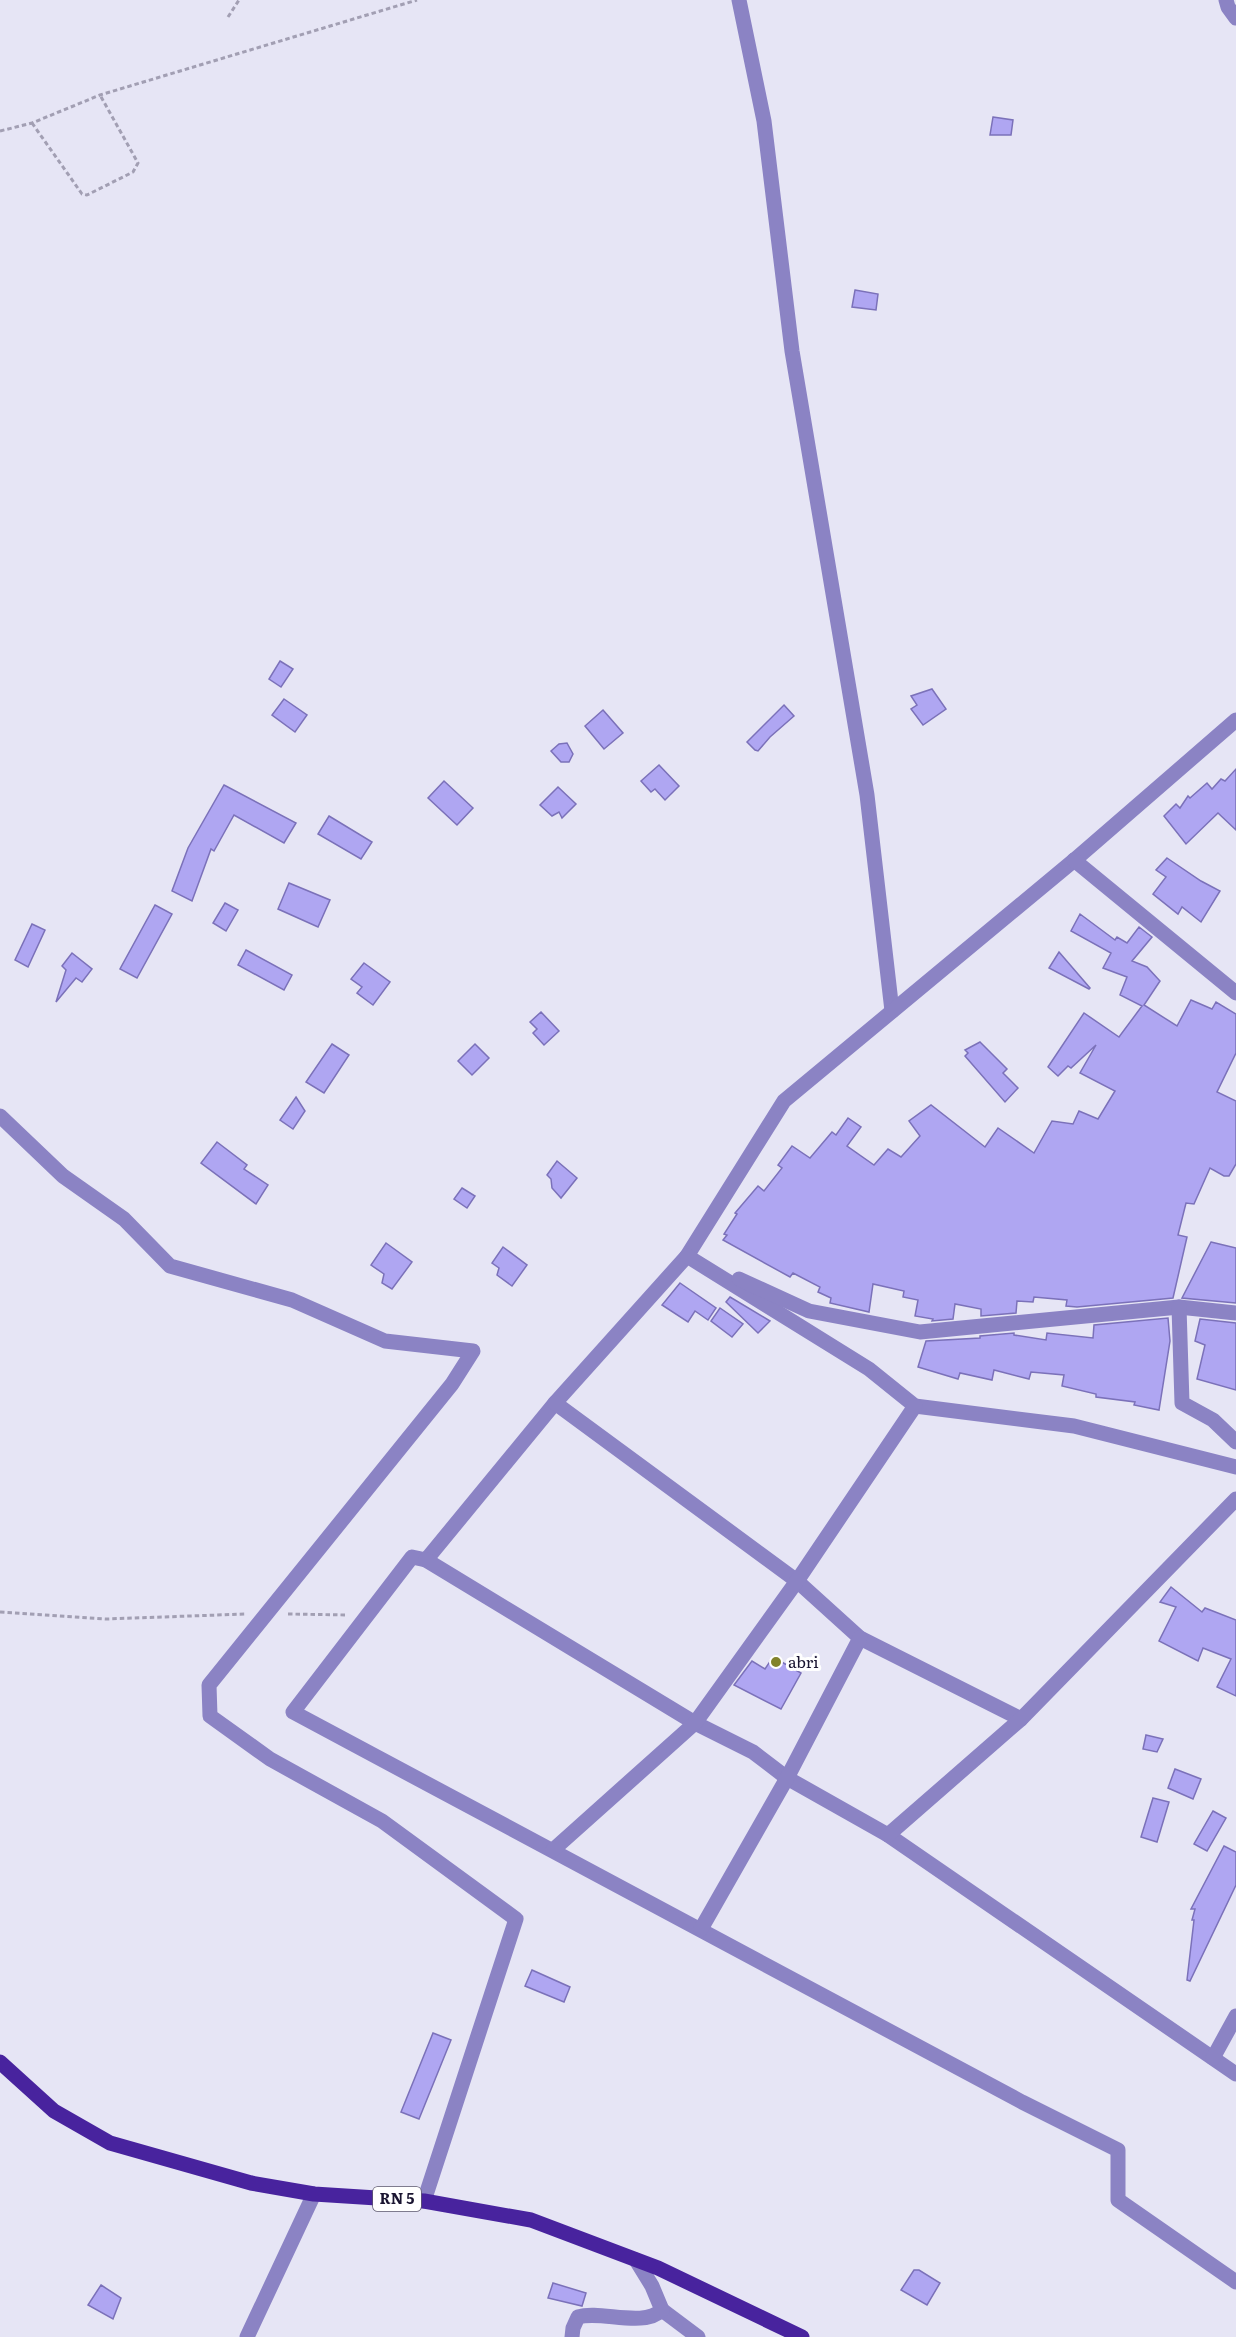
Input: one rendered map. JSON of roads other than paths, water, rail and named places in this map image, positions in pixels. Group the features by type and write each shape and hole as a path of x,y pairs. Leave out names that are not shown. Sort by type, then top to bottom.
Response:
{"main road":[{"name":"RN 5","path":"0,2062 54,2111 110,2143 251,2182 314,2194 424,2201 531,2220 658,2268 802,2337"}],"street":[{"path":"739,0 764,121 792,351 867,795 892,1011"},
{"path":"1226,0 1236,18"},
{"path":"426,1560 555,1403 687,1256 783,1101 1074,860 1236,720"},
{"path":"1074,860 1236,993"},
{"path":"0,1116 63,1176 124,1219 170,1266 292,1299 386,1341 473,1351 452,1384 209,1685 210,1716 270,1759 382,1821 516,1919 424,2201"},
{"path":"687,1256 809,1311 920,1332 1179,1306 1236,1313"},
{"path":"687,1256 869,1369 915,1406 1074,1426 1236,1467"},
{"path":"1179,1306 1182,1403 1213,1420 1236,1443"},
{"path":"555,1403 797,1581 861,1638 1022,1719"},
{"path":"553,1850 695,1723 797,1581 915,1406"},
{"path":"888,1835 1022,1719 1236,1499"},
{"path":"1236,2074 888,1835 787,1778 753,1752 695,1723 426,1560 412,1557 293,1712 1022,2102 1118,2150 1118,2200 1236,2282"},
{"path":"701,1929 787,1778 861,1638"},
{"path":"1213,2058 1236,2016"},
{"path":"247,2337 314,2194"},
{"path":"636,2260 652,2286 662,2310 698,2337"},
{"path":"572,2337 578,2318 588,2315 641,2318 657,2315 662,2310"}],"place":[{"name":"abri","path":"776,1662"}]}
